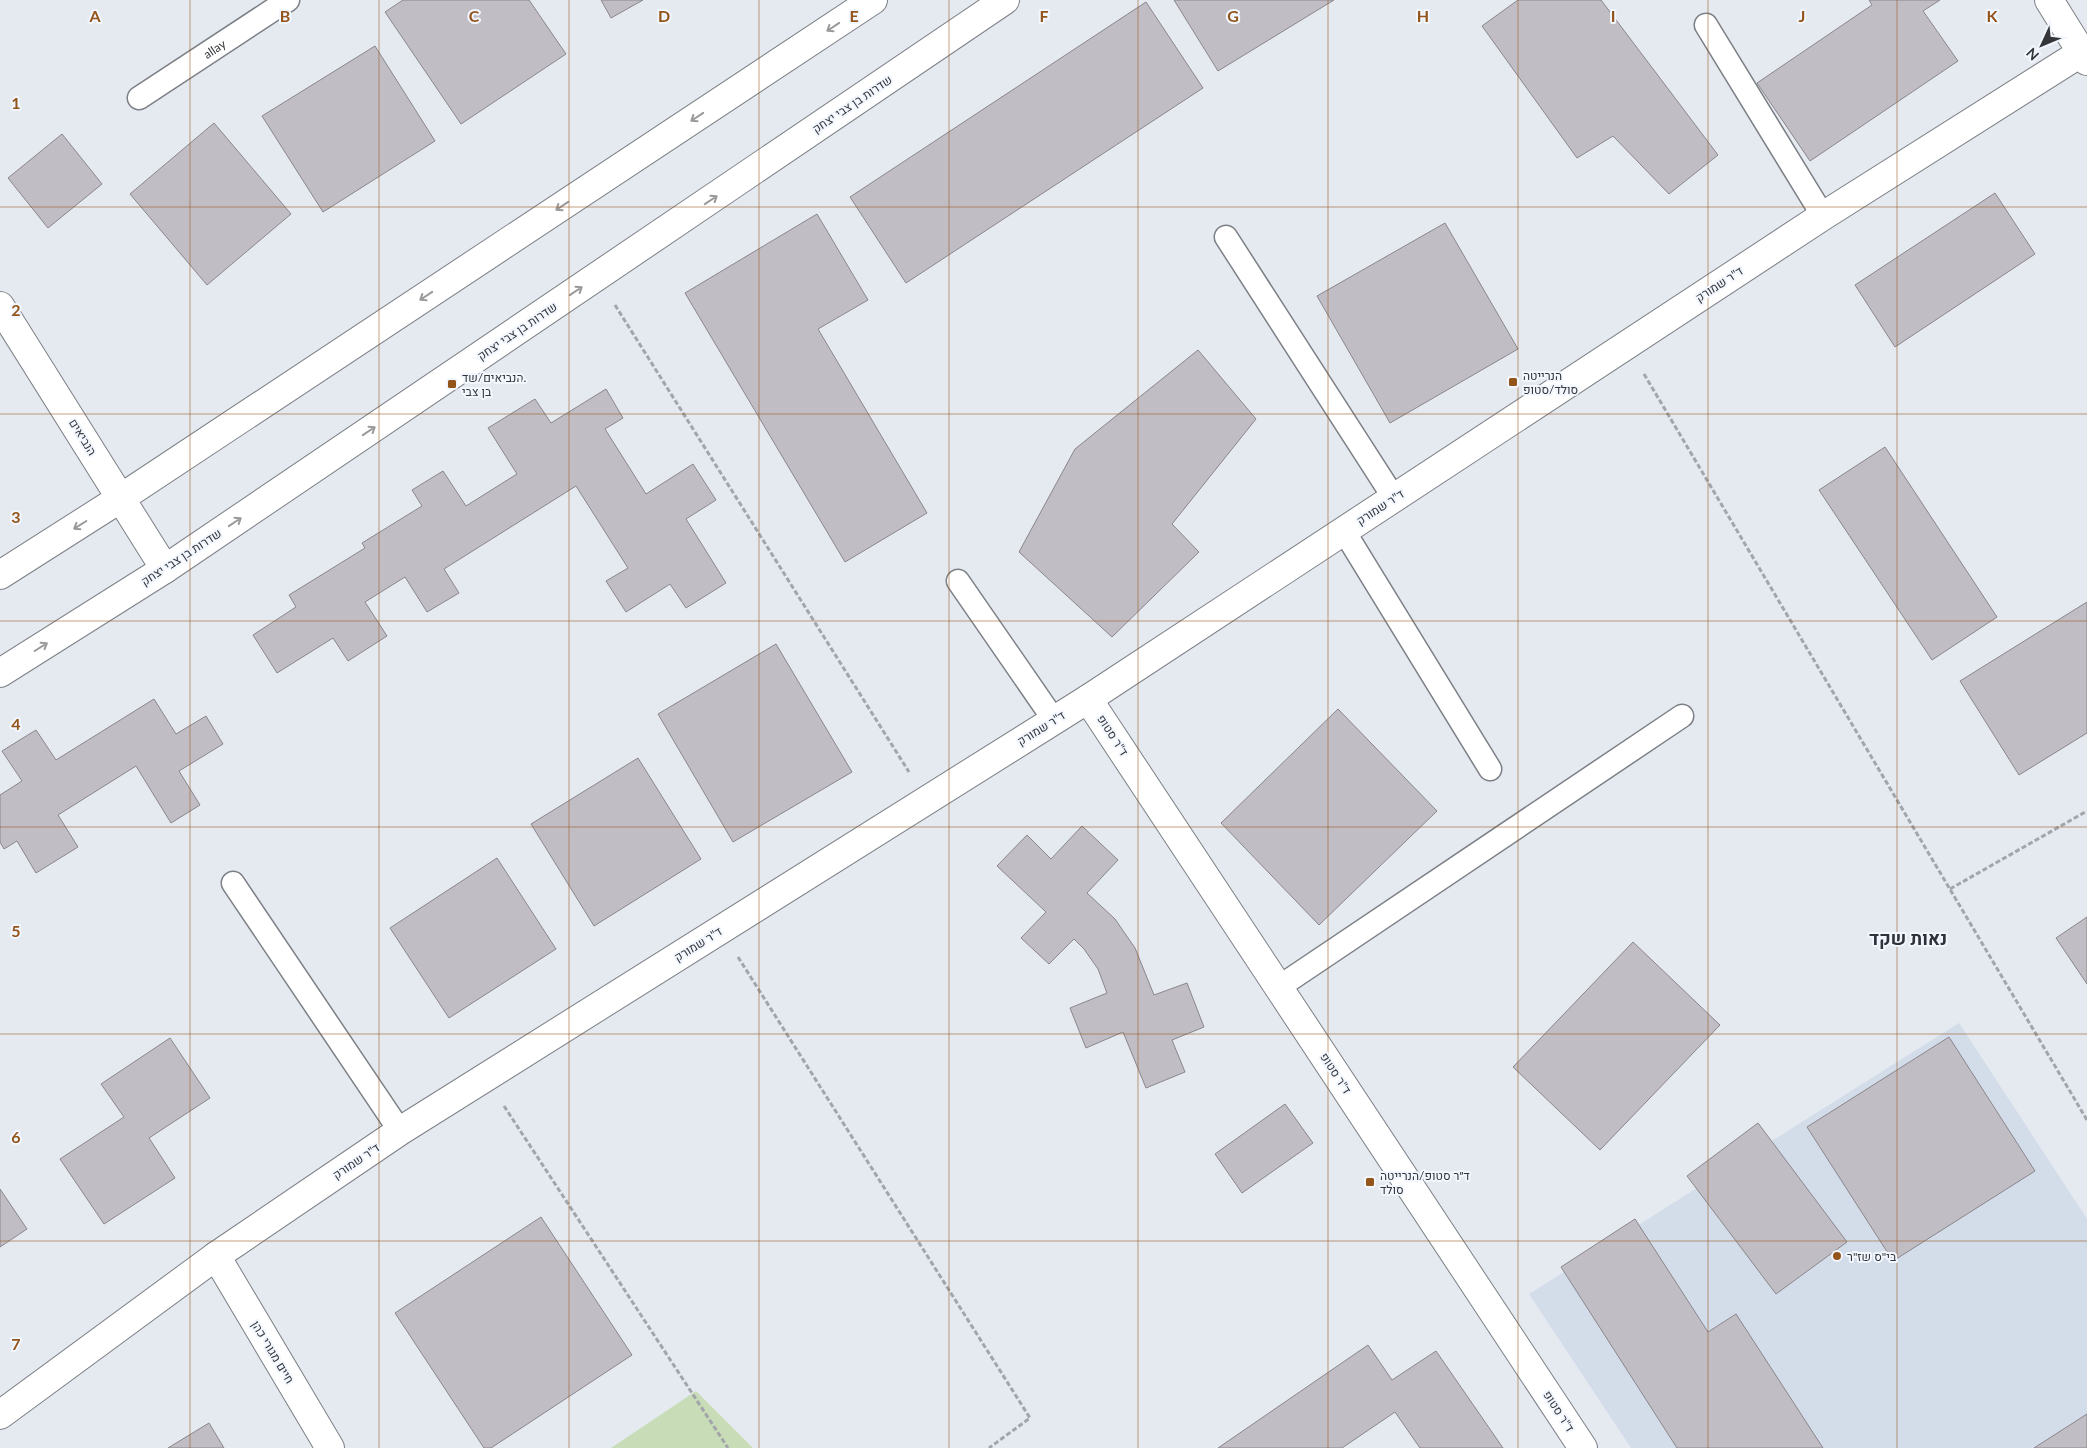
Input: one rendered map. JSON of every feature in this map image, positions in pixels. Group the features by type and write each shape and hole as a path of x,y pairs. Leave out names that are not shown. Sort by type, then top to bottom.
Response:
{"street":[{"path":"0,575 121,498 873,0"},
{"name":"שדרות בן צבי יצחק","path":"0,673 165,569 1005,0"},
{"path":"2049,0 2085,54"},
{"name":"ד\"ר שמורק","path":"0,1415 216,1256 400,1131 1088,699 1823,216 2085,54"},
{"name":"הנביאים","path":"0,306 165,569"},
{"name":"ד\"ר סטופ","path":"1088,699 1583,1448"},
{"name":"חיים מגורי כהן","path":"216,1256 330,1448"}],"lane":[{"name":"allay","path":"140,98 288,0"},
{"path":"1706,25 1823,216"},
{"path":"1226,237 1394,498"},
{"path":"1344,530 1490,769"},
{"path":"958,581 1054,720"},
{"path":"1279,988 1682,716"},
{"path":"234,883 400,1131"}],"path":[{"path":"598,277 927,800"},
{"path":"1627,345 2087,1120"},
{"path":"1950,889 2087,811"},
{"path":"721,930 1030,1418 989,1448"},
{"path":"485,1078 728,1448"}],"shaded area":[{"name":"בי\"ס שז\"ר","path":"1959,1023 2087,1219 2087,1448 1631,1448 1529,1294"}],"green space":[{"path":"696,1391 753,1448 611,1448"}],"building":[{"path":"403,0 529,0 566,54 461,124 385,12"},
{"path":"601,0 643,0 611,18"},
{"path":"1174,0 1334,0 1218,71"},
{"path":"1518,0 1601,0 1718,155 1669,194 1613,136 1577,158 1482,26"},
{"path":"1869,0 1940,0 1923,11 1958,61 1810,161 1757,83 1872,5"},
{"path":"1146,2 1203,88 906,283 850,197"},
{"path":"375,46 435,141 323,212 262,116"},
{"path":"214,123 291,214 207,285 130,194"},
{"path":"62,134 102,184 48,228 8,178"},
{"path":"1995,193 2035,254 1895,347 1855,285"},
{"path":"817,214 868,300 818,329 927,513 845,562 685,293"},
{"path":"1445,223 1518,349 1390,423 1317,296"},
{"path":"1198,350 1256,419 1172,524 1199,552 1112,637 1019,552 1075,449"},
{"path":"606,389 623,418 605,429 646,494 693,464 716,500 686,519 726,583 686,608 670,584 626,612 606,581 628,568 576,486 444,569 459,593 427,612 405,577 365,602 387,636 348,661 333,638 277,673 253,635 296,607 289,595 365,548 362,543 422,506 412,490 443,471 466,506 517,474 488,428 535,399 551,423"},
{"path":"1885,447 1997,617 1932,660 1819,490"},
{"path":"2087,602 2087,733 2019,775 1960,681"},
{"path":"776,644 852,772 733,842 658,714"},
{"path":"154,699 176,734 206,716 223,744 179,771 200,805 171,823 136,766 58,815 78,847 36,873 17,841 4,849 0,842 0,795 22,781 2,751 36,730 56,760"},
{"path":"1338,709 1437,811 1319,925 1221,823"},
{"path":"638,758 701,859 594,926 531,824"},
{"path":"1082,826 1118,860 1087,893 1115,919 1135,948 1154,995 1187,983 1204,1027 1172,1040 1185,1072 1146,1088 1123,1032 1086,1048 1070,1008 1107,993 1098,969 1084,949 1074,939 1049,964 1021,938 1046,912 997,866 1027,835 1051,859"},
{"path":"497,858 556,949 449,1018 390,928"},
{"path":"2087,917 2087,984 2056,938"},
{"path":"1633,942 1720,1025 1600,1150 1513,1067"},
{"path":"1949,1037 2035,1171 1893,1261 1807,1127"},
{"path":"170,1038 210,1098 149,1138 175,1178 104,1224 60,1159 124,1117 101,1084"},
{"path":"1285,1104 1313,1143 1242,1193 1215,1154"},
{"path":"1758,1123 1847,1242 1776,1294 1687,1176"},
{"path":"0,1189 27,1229 0,1247"},
{"path":"541,1217 632,1355 491,1448 484,1448 395,1313"},
{"path":"1635,1219 1708,1332 1736,1314 1823,1448 1677,1448 1561,1267"},
{"path":"1368,1345 1392,1380 1436,1351 1503,1448 1420,1448 1395,1412 1342,1448 1218,1448"},
{"path":"2087,1414 2087,1448 2034,1448"},
{"path":"209,1423 224,1448 168,1448"}],"place":[{"name":"הנרייטה סולד/סטופ","path":"1513,382"},
{"name":"הנביאים/שד. בן צבי","path":"452,384"},
{"name":"ד״ר סטופ/הנרייטה סולד","path":"1370,1182"},
{"name":"בי\"ס שז\"ר","path":"1837,1256"}],"district":[{"name":"נאות שקד","path":"1908,938"}]}
